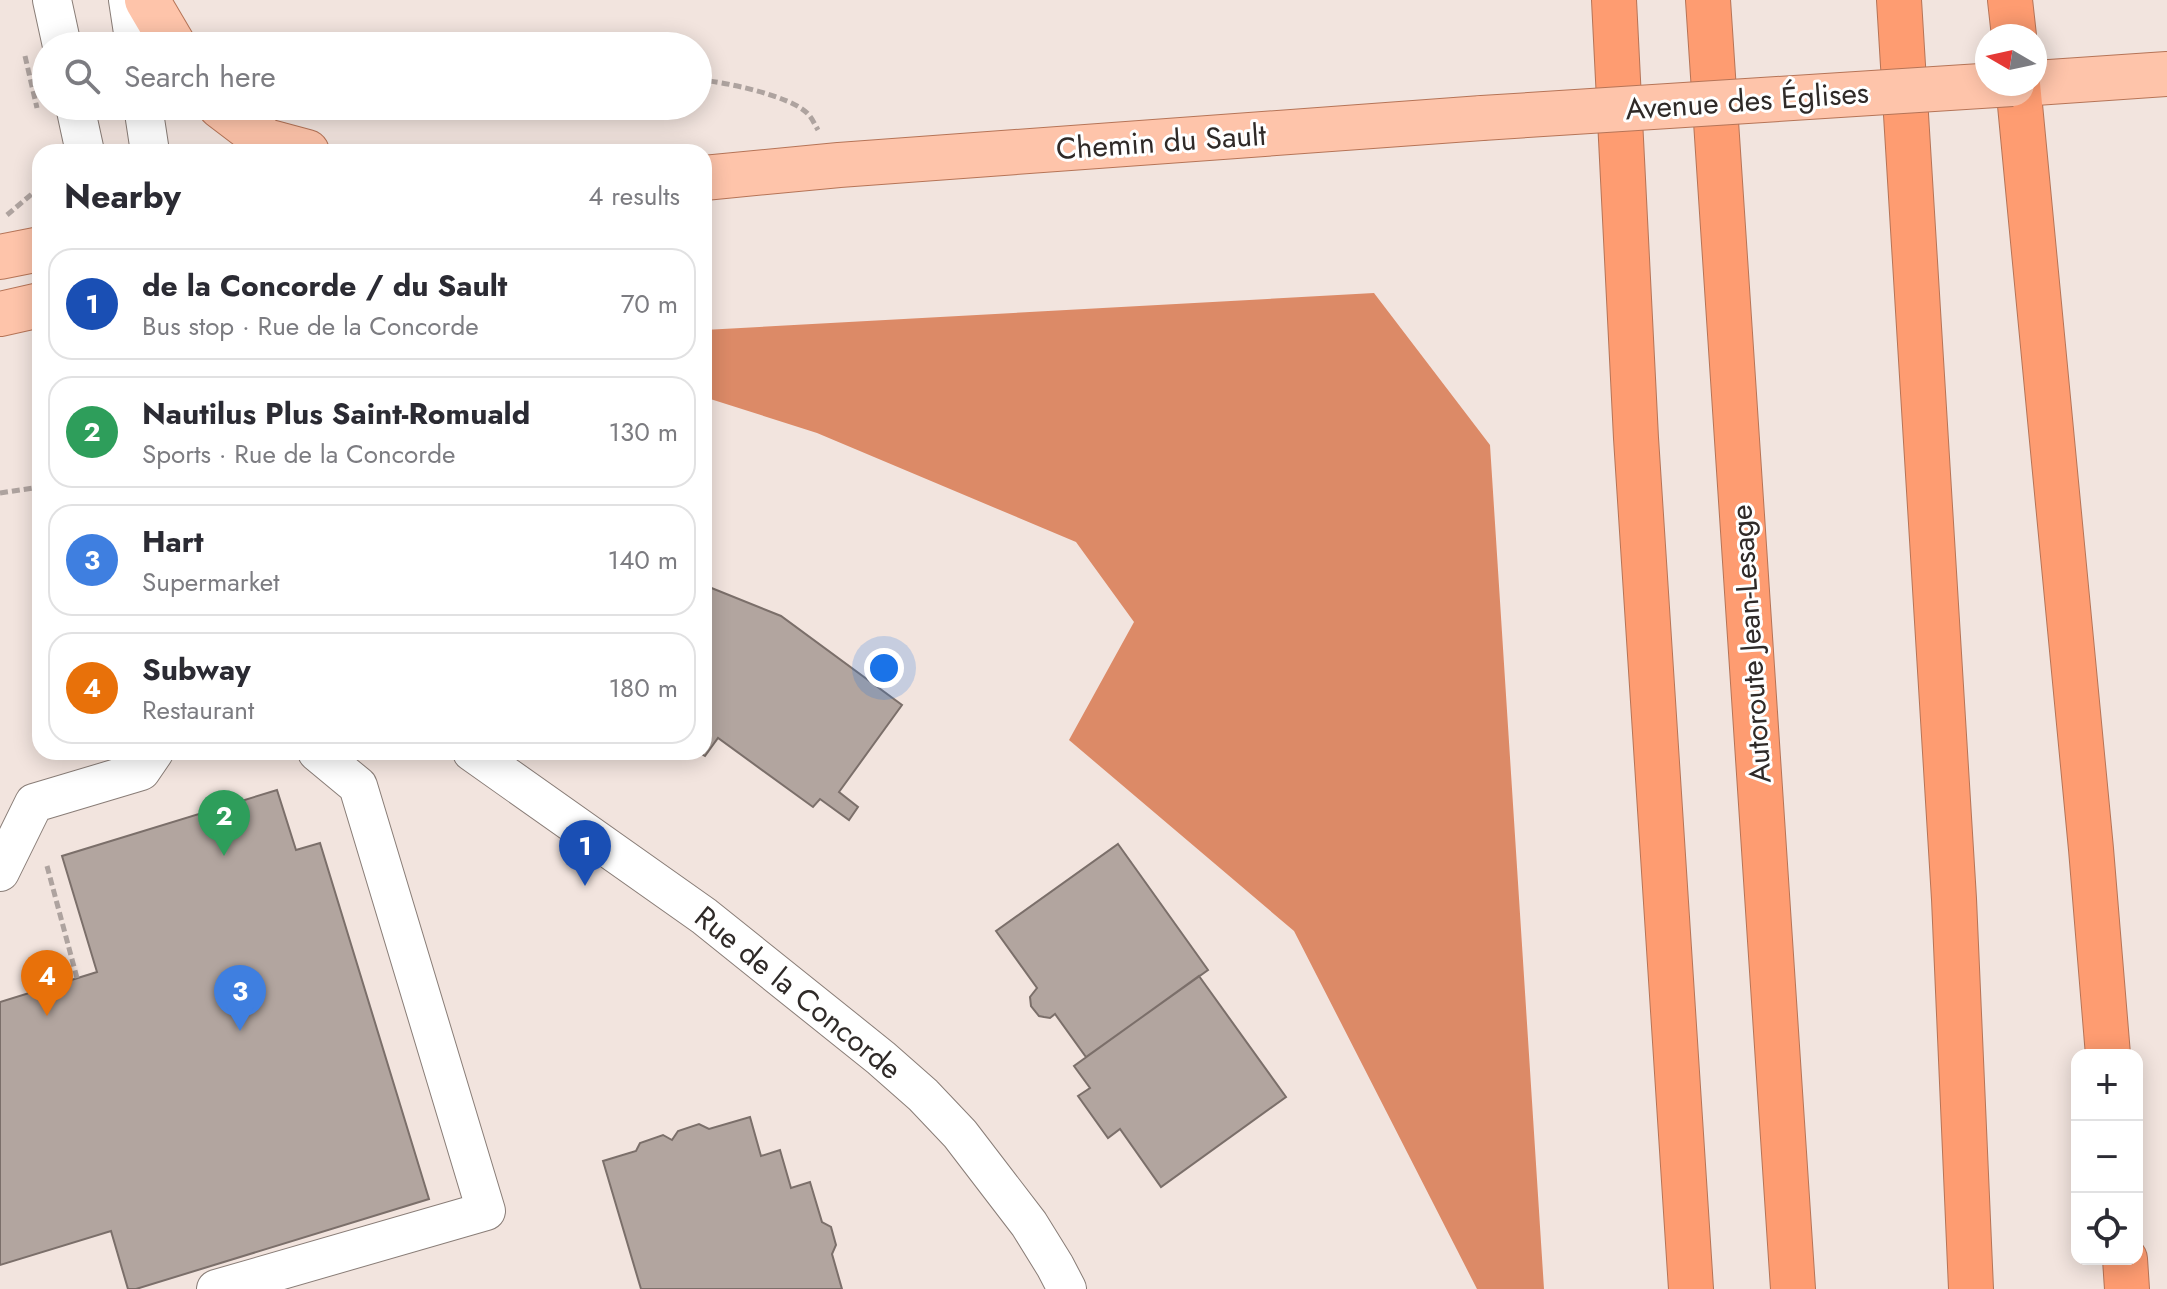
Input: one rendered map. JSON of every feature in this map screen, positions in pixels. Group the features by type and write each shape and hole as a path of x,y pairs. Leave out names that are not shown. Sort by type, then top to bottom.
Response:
{"highway":[{"path":"1586,0 1636,438"},
{"path":"1614,0 1636,438 1691,1289"},
{"name":"Autoroute Jean-Lesage","path":"1708,0 1793,1289"},
{"path":"1899,0 1954,899 1971,1289"},
{"path":"2010,0 2013,24"},
{"path":"2019,96 2108,1049"},
{"path":"1954,899 1996,1289"},
{"path":"2125,1265 2127,1289"}],"main road":[{"path":"147,0 166,32"},
{"path":"2047,82 2150,75"},
{"name":"Avenue des Églises","path":"1482,118 1975,86"},
{"name":"Chemin du Sault","path":"712,177 839,165 1482,118"},
{"path":"238,120 266,141 277,144"},
{"path":"0,257 32,251"},
{"path":"0,314 32,307"}],"street":[{"path":"52,0 59,32"},
{"path":"128,0 133,32"},
{"path":"78,120 83,144"},
{"path":"145,120 149,144"},
{"path":"0,872 34,803 141,771 149,760"},
{"path":"216,1289 486,1211 358,786 327,760"},
{"name":"Rue de la Concorde","path":"484,760 704,916 923,1095 960,1134 1029,1224 1067,1289"}],"path":[{"path":"23,46 32,86"},
{"path":"712,81 767,93 806,111 839,165"},
{"path":"0,222 32,194"},
{"path":"0,493 32,488"},
{"path":"47,866 77,978"}],"shaded area":[{"path":"1374,293 1490,445 1544,1289 1477,1289 1294,931 1069,740 1134,622 1076,542 817,433 712,400 712,330"}],"building":[{"path":"712,588 781,616 902,705 839,792 858,807 849,820 820,799 813,807 718,738 712,746"},
{"path":"277,790 296,850 320,843 429,1199 136,1289 128,1289 111,1231 0,1265 0,1002 97,972 62,856"},
{"path":"1118,844 1208,970 1086,1057 1055,1014 1050,1018 1039,1016 1031,1006 1030,997 1037,988 996,931"},
{"path":"1199,976 1286,1097 1161,1187 1120,1129 1108,1138 1078,1096 1090,1088 1074,1066"},
{"path":"750,1117 761,1156 780,1150 791,1188 810,1182 822,1222 831,1227 836,1245 832,1254 842,1289 641,1289 603,1161 636,1151 640,1143 663,1135 672,1140 678,1131 699,1124 709,1129"}],"place":[{"name":"Nautilus Plus Saint-Romuald","path":"224,856"},
{"name":"de la Concorde / du Sault","path":"585,886"},
{"name":"Subway","path":"47,1016"},
{"name":"Hart","path":"240,1031"}]}
